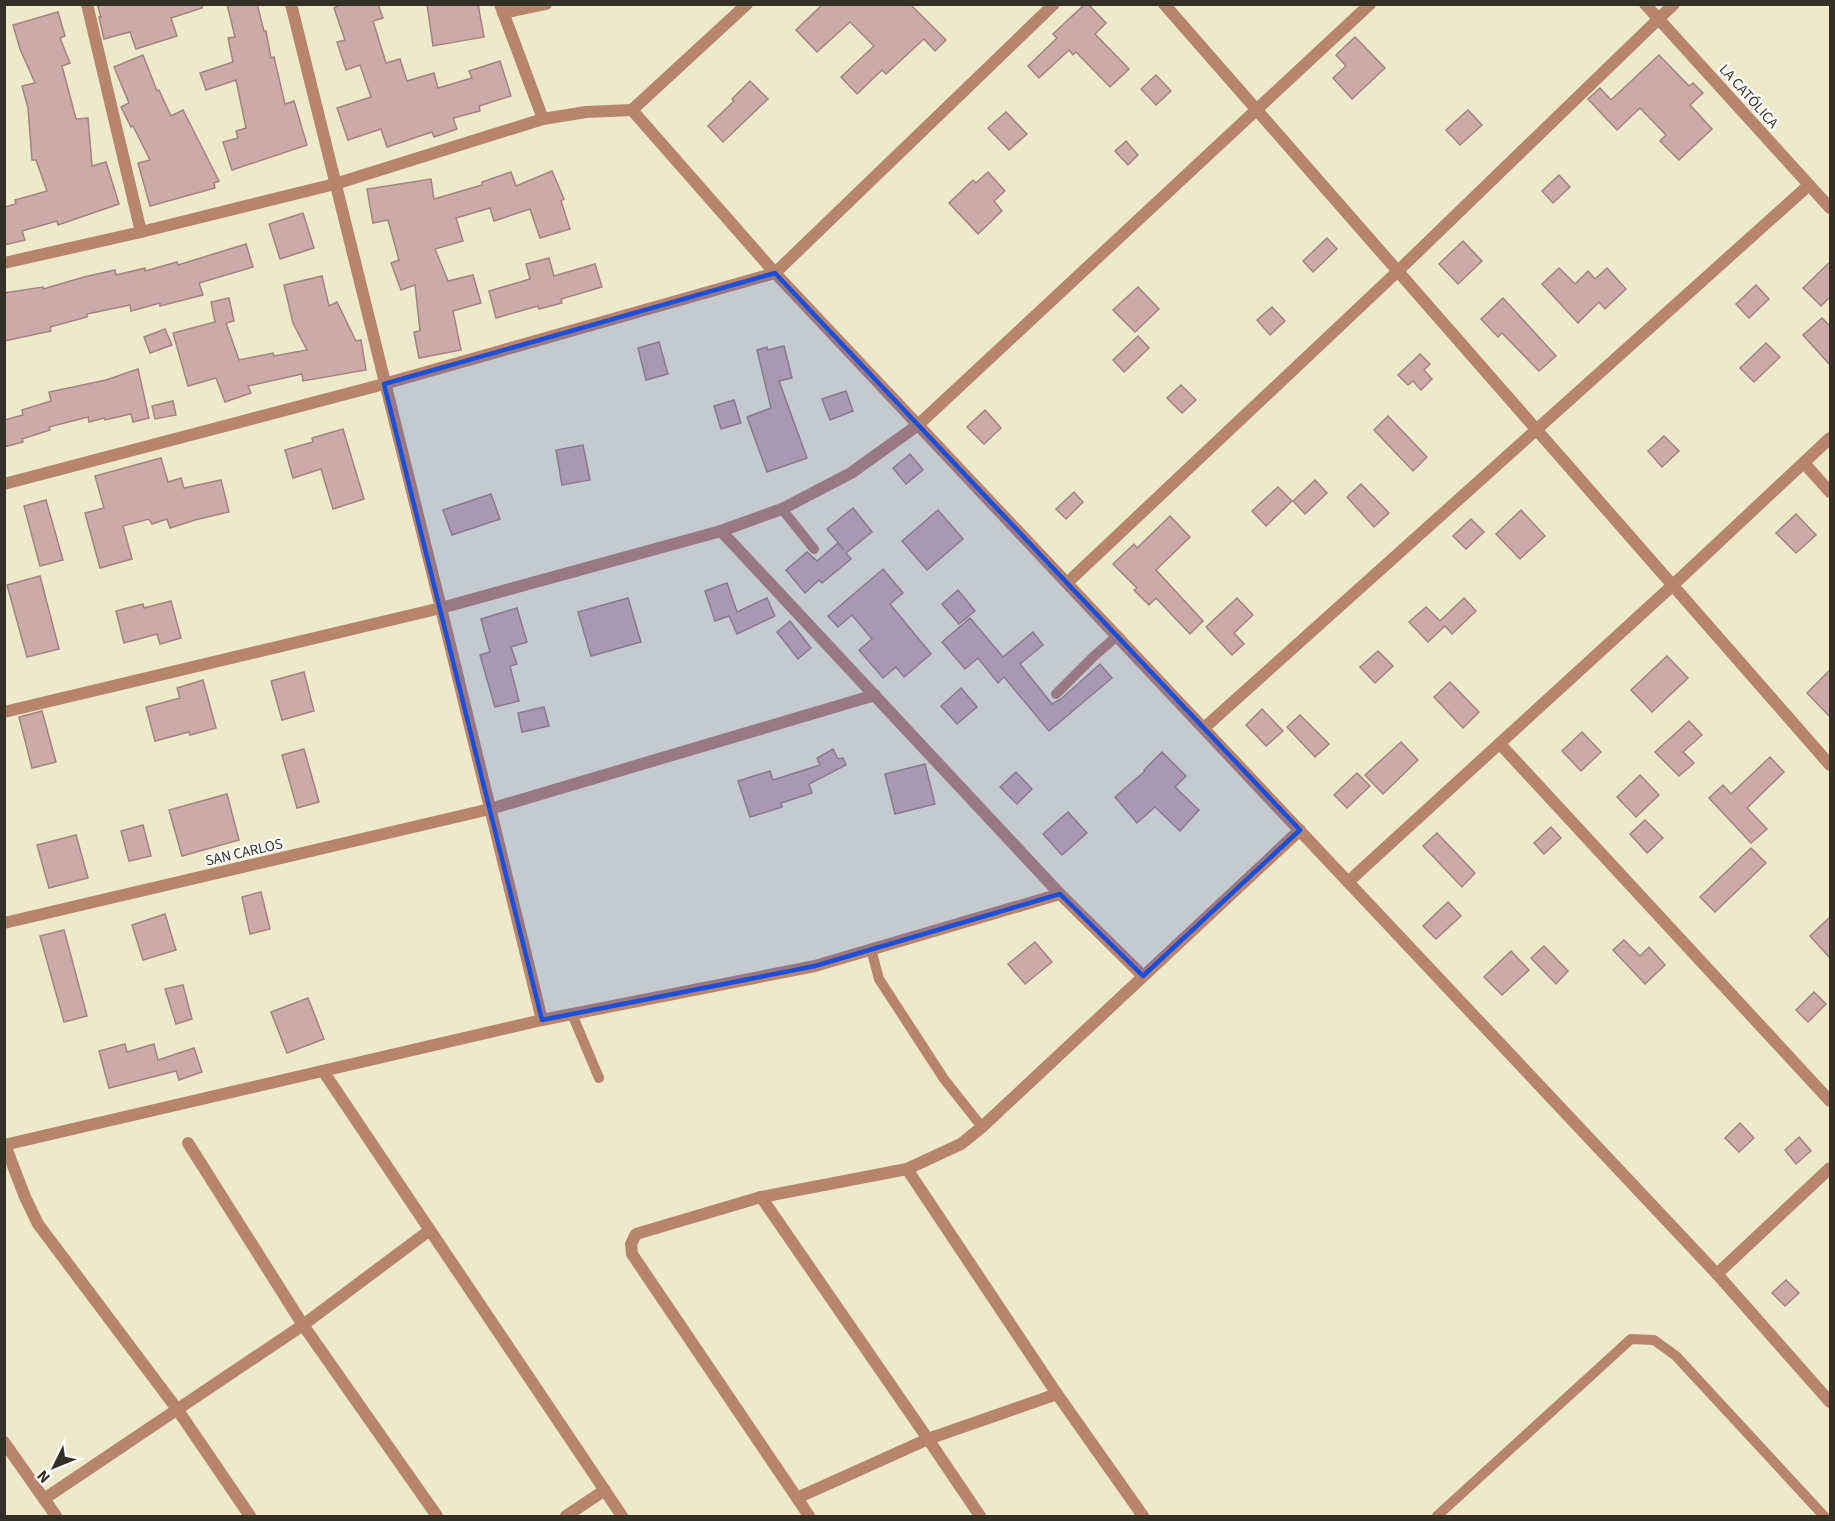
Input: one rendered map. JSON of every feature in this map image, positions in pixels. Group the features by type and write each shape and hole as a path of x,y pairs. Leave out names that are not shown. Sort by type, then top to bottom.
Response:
{"street":[{"path":"87,4 141,232"},
{"path":"291,4 542,1020"},
{"path":"543,119 501,9 546,4"},
{"path":"4,263 335,184 543,119 586,111 632,110 747,4"},
{"path":"4,484 384,384 775,273 1054,4"},
{"path":"1164,4 1830,765"},
{"path":"4,712 441,608 721,531 782,509 851,473 918,424 1370,4"},
{"name":"LA CATÓLICA","path":"1645,4 1830,208"},
{"path":"1067,583 1398,271 1674,4"},
{"path":"632,110 775,273 1717,1274 1830,1402"},
{"path":"1204,728 1809,185"},
{"path":"1348,882 1830,438"},
{"path":"1804,463 1830,492"},
{"path":"721,531 1060,894 1143,976"},
{"name":"SAN CARLOS","path":"4,923 490,809 875,695"},
{"path":"1500,744 1830,1101"},
{"path":"809,1516 632,1254 631,1244 636,1234 761,1197 908,1169 961,1144 1300,830"},
{"path":"250,1516 177,1409 38,1224 5,1145 542,1020 815,966 1060,894"},
{"path":"323,1071 622,1516"},
{"path":"188,1143 303,1325 436,1516"},
{"path":"1717,1274 1830,1168"},
{"path":"908,1169 1057,1394 1143,1516"},
{"path":"761,1197 980,1516"},
{"path":"44,1499 303,1325 430,1230"},
{"path":"797,1498 928,1438 1057,1394"},
{"path":"4,1442 56,1516"},
{"path":"566,1516 605,1491"}],"lane":[{"path":"782,509 814,549"},
{"path":"1056,694 1117,636"},
{"path":"871,949 879,979 944,1079 982,1126"},
{"path":"572,1014 599,1078"},
{"path":"1437,1516 1631,1339 1654,1340 1676,1356 1824,1516"}],"highlighted area":[{"path":"775,273 1300,830 1143,976 1060,894 815,966 542,1020 384,384"}],"building":[{"path":"97,4 202,4 202,8 171,18 177,36 136,49 130,32 104,39"},
{"path":"227,4 257,4 264,31 266,31 271,58 274,57 285,104 294,101 307,145 232,170 223,142 238,138 236,131 246,128 236,80 206,90 200,73 233,62 228,38 235,37"},
{"path":"342,4 378,4 383,18 373,21 386,63 400,59 407,81 434,73 438,88 472,78 469,71 500,61 511,96 479,106 480,111 453,118 457,129 434,137 432,132 387,147 381,129 348,140 337,108 371,97 360,65 346,70 337,42 345,40 334,8"},
{"path":"427,4 478,4 484,37 433,46"},
{"path":"823,4 910,4 946,40 935,51 924,39 886,74 882,70 857,94 841,77 874,46 850,22 817,52 796,30"},
{"path":"1085,4 1088,4 1106,23 1095,34 1129,69 1110,87 1076,52 1073,55 1069,50 1039,78 1028,66 1057,38 1053,34"},
{"path":"58,12 65,36 60,38 70,63 62,66 76,119 88,118 92,166 106,162 119,204 58,225 57,221 22,231 25,240 4,245 4,207 16,204 15,200 47,191 36,160 32,160 28,108 22,86 35,83 20,49 13,25"},
{"path":"1355,37 1385,68 1352,99 1333,78 1346,66 1336,55"},
{"path":"143,55 157,91 159,90 171,116 183,110 219,181 214,183 215,188 150,206 138,163 150,160 121,107 129,103 114,67"},
{"path":"1659,55 1689,86 1693,83 1703,93 1690,105 1712,129 1679,160 1660,141 1666,135 1640,108 1617,130 1588,99 1600,88 1611,100"},
{"path":"1156,75 1171,91 1156,105 1141,89"},
{"path":"750,81 768,99 723,142 708,126 734,101 732,99"},
{"path":"1468,110 1482,125 1460,145 1446,130"},
{"path":"1006,112 1027,134 1009,150 988,128"},
{"path":"1126,141 1138,155 1128,165 1115,151"},
{"path":"552,171 564,199 561,201 570,229 540,238 530,209 494,221 490,208 456,218 463,241 435,249 448,281 473,275 481,303 453,311 461,350 419,358 414,332 420,331 415,285 401,290 391,263 399,260 388,220 373,223 367,189 431,179 434,199 482,185 482,182 511,172 516,186"},
{"path":"988,172 1005,191 994,201 1002,211 978,234 949,203 973,180 976,183"},
{"path":"1559,175 1570,187 1553,203 1542,191"},
{"path":"303,213 314,248 280,259 269,224"},
{"path":"1327,238 1337,249 1313,272 1303,261"},
{"path":"1463,241 1482,261 1458,284 1439,264"},
{"path":"246,244 253,267 199,283 203,295 131,311 130,305 87,314 87,317 50,327 51,331 4,341 4,293 43,287 43,289 115,270 116,275 145,268 145,271 177,262 178,265"},
{"path":"549,258 554,276 595,264 602,287 561,299 562,303 539,309 538,306 496,318 489,291 530,279 526,264"},
{"path":"1830,262 1830,297 1821,306 1803,288"},
{"path":"1559,268 1575,284 1588,271 1595,279 1607,268 1626,289 1605,309 1599,302 1578,323 1542,284"},
{"path":"322,276 329,306 337,302 356,341 361,340 366,370 303,381 302,374 248,386 251,393 225,402 216,378 188,386 173,333 215,322 211,302 229,298 234,321 226,323 239,360 273,353 274,356 307,350 293,323 284,285"},
{"path":"1756,285 1769,299 1749,318 1736,304"},
{"path":"1138,287 1159,309 1135,332 1113,310"},
{"path":"1503,298 1556,356 1539,371 1502,333 1498,337 1481,319"},
{"path":"1272,307 1285,321 1270,335 1257,320"},
{"path":"1822,318 1830,326 1830,365 1803,335"},
{"path":"165,329 172,345 150,353 144,337"},
{"path":"1138,336 1149,348 1124,372 1113,360"},
{"path":"659,342 668,374 646,380 638,348"},
{"path":"1766,343 1780,357 1754,382 1740,368"},
{"path":"784,346 792,378 779,381 807,458 767,472 747,417 771,408 757,350"},
{"path":"1420,354 1430,364 1424,370 1432,379 1421,390 1413,381 1408,385 1398,375"},
{"path":"138,369 149,418 133,422 131,414 89,422 88,417 49,427 50,430 22,439 23,442 4,447 4,420 23,415 22,410 51,401 49,392 106,380"},
{"path":"1181,385 1196,400 1182,413 1167,398"},
{"path":"846,391 853,411 830,420 822,399"},
{"path":"734,400 741,423 721,429 714,406"},
{"path":"173,401 176,415 155,419 152,406"},
{"path":"985,410 1001,428 984,444 967,427"},
{"path":"1388,416 1427,457 1413,471 1374,430"},
{"path":"343,429 364,499 333,509 321,469 293,478 285,450 313,442 312,438"},
{"path":"1664,436 1679,451 1662,467 1648,451"},
{"path":"583,445 590,480 562,485 556,450"},
{"path":"910,454 923,470 906,484 893,468"},
{"path":"161,458 168,482 181,478 184,488 221,480 229,512 170,528 167,519 152,524 149,519 123,526 132,559 100,568 85,513 104,508 95,476"},
{"path":"1315,480 1327,493 1305,514 1293,501"},
{"path":"1361,484 1389,513 1374,527 1347,497"},
{"path":"1278,487 1292,501 1266,526 1252,511"},
{"path":"1074,492 1083,502 1066,519 1056,509"},
{"path":"491,494 500,519 452,535 443,510"},
{"path":"46,500 63,560 40,566 24,506"},
{"path":"853,508 872,532 846,553 851,559 822,583 819,580 805,593 786,570 807,552 817,561 838,543 844,550 827,529"},
{"path":"938,510 963,539 927,570 902,541"},
{"path":"1521,510 1545,536 1520,559 1496,534"},
{"path":"1796,514 1816,535 1796,553 1776,533"},
{"path":"1170,516 1190,537 1156,570 1203,621 1190,634 1156,598 1149,605 1134,590 1137,588 1113,564 1134,544 1137,548"},
{"path":"1471,519 1484,532 1466,549 1453,536"},
{"path":"883,569 903,593 890,604 931,654 904,677 896,667 883,678 859,650 872,639 852,615 838,627 828,616"},
{"path":"40,576 59,649 27,657 7,585"},
{"path":"727,583 737,612 767,598 775,616 737,634 729,616 715,621 705,591"},
{"path":"958,590 975,611 959,624 942,604"},
{"path":"628,598 641,642 591,656 578,612"},
{"path":"1237,598 1253,615 1234,633 1244,644 1232,655 1206,627"},
{"path":"1464,598 1476,611 1452,634 1445,626 1428,642 1409,622 1426,607 1440,621"},
{"path":"171,601 181,638 160,644 157,634 124,643 116,611 143,604 144,608"},
{"path":"517,608 527,642 511,647 517,664 510,666 519,701 495,707 480,655 490,652 481,619"},
{"path":"970,618 1003,657 1033,632 1043,645 1020,664 1052,704 1061,699 1100,664 1112,678 1049,731 1004,677 998,683 978,658 965,669 942,642"},
{"path":"790,621 811,648 798,659 777,632"},
{"path":"1378,651 1393,666 1375,683 1360,667"},
{"path":"1667,656 1688,678 1652,712 1631,690"},
{"path":"1830,670 1830,717 1807,693"},
{"path":"304,672 314,711 282,720 271,681"},
{"path":"203,680 216,728 155,741 146,707 180,698 177,688"},
{"path":"1450,682 1479,712 1463,728 1434,697"},
{"path":"961,688 977,707 957,724 941,706"},
{"path":"544,707 549,726 522,732 518,713"},
{"path":"1262,709 1283,731 1266,746 1246,725"},
{"path":"42,711 56,762 32,768 19,717"},
{"path":"1300,715 1329,744 1315,757 1287,727"},
{"path":"1689,721 1702,735 1683,752 1694,763 1679,776 1655,752"},
{"path":"1582,732 1601,752 1581,771 1562,751"},
{"path":"1401,742 1418,760 1383,794 1365,775"},
{"path":"304,749 319,802 297,808 282,755"},
{"path":"833,749 838,759 843,758 846,765 809,784 812,793 781,803 782,807 750,817 738,781 770,771 773,780 820,765 817,758"},
{"path":"1162,752 1186,776 1175,787 1199,810 1180,831 1155,807 1137,823 1115,797 1145,771"},
{"path":"1770,757 1784,772 1747,808 1767,829 1751,843 1709,798 1723,785 1731,794"},
{"path":"925,764 935,804 895,814 885,774"},
{"path":"1016,772 1032,789 1017,804 1000,787"},
{"path":"1357,773 1370,786 1347,808 1334,795"},
{"path":"1640,775 1659,795 1636,817 1617,797"},
{"path":"227,794 239,840 182,856 169,810"},
{"path":"1068,812 1087,833 1062,855 1043,834"},
{"path":"1645,820 1663,838 1647,853 1630,834"},
{"path":"143,825 151,856 129,861 121,831"},
{"path":"1551,827 1561,838 1544,854 1534,843"},
{"path":"1437,833 1475,873 1462,887 1423,846"},
{"path":"76,835 88,878 49,888 37,845"},
{"path":"1751,848 1766,863 1715,912 1700,897"},
{"path":"261,892 270,929 250,934 242,897"},
{"path":"1448,902 1461,916 1436,939 1423,926"},
{"path":"165,914 176,950 143,960 132,925"},
{"path":"1830,917 1830,958 1810,936"},
{"path":"64,930 87,1016 64,1022 40,936"},
{"path":"1624,940 1640,956 1649,947 1665,965 1645,984 1613,950"},
{"path":"1035,942 1052,962 1025,984 1008,964"},
{"path":"1544,946 1568,971 1556,984 1531,958"},
{"path":"1511,951 1529,970 1502,995 1484,977"},
{"path":"183,985 192,1019 176,1024 165,989"},
{"path":"1814,992 1826,1004 1808,1022 1796,1010"},
{"path":"308,998 324,1039 287,1053 271,1012"},
{"path":"125,1044 127,1052 154,1044 158,1060 194,1048 202,1072 179,1080 176,1071 109,1088 99,1051"},
{"path":"1740,1123 1754,1138 1739,1152 1725,1138"},
{"path":"1799,1137 1811,1151 1796,1164 1785,1150"},
{"path":"1786,1280 1799,1293 1785,1306 1772,1293"}]}
